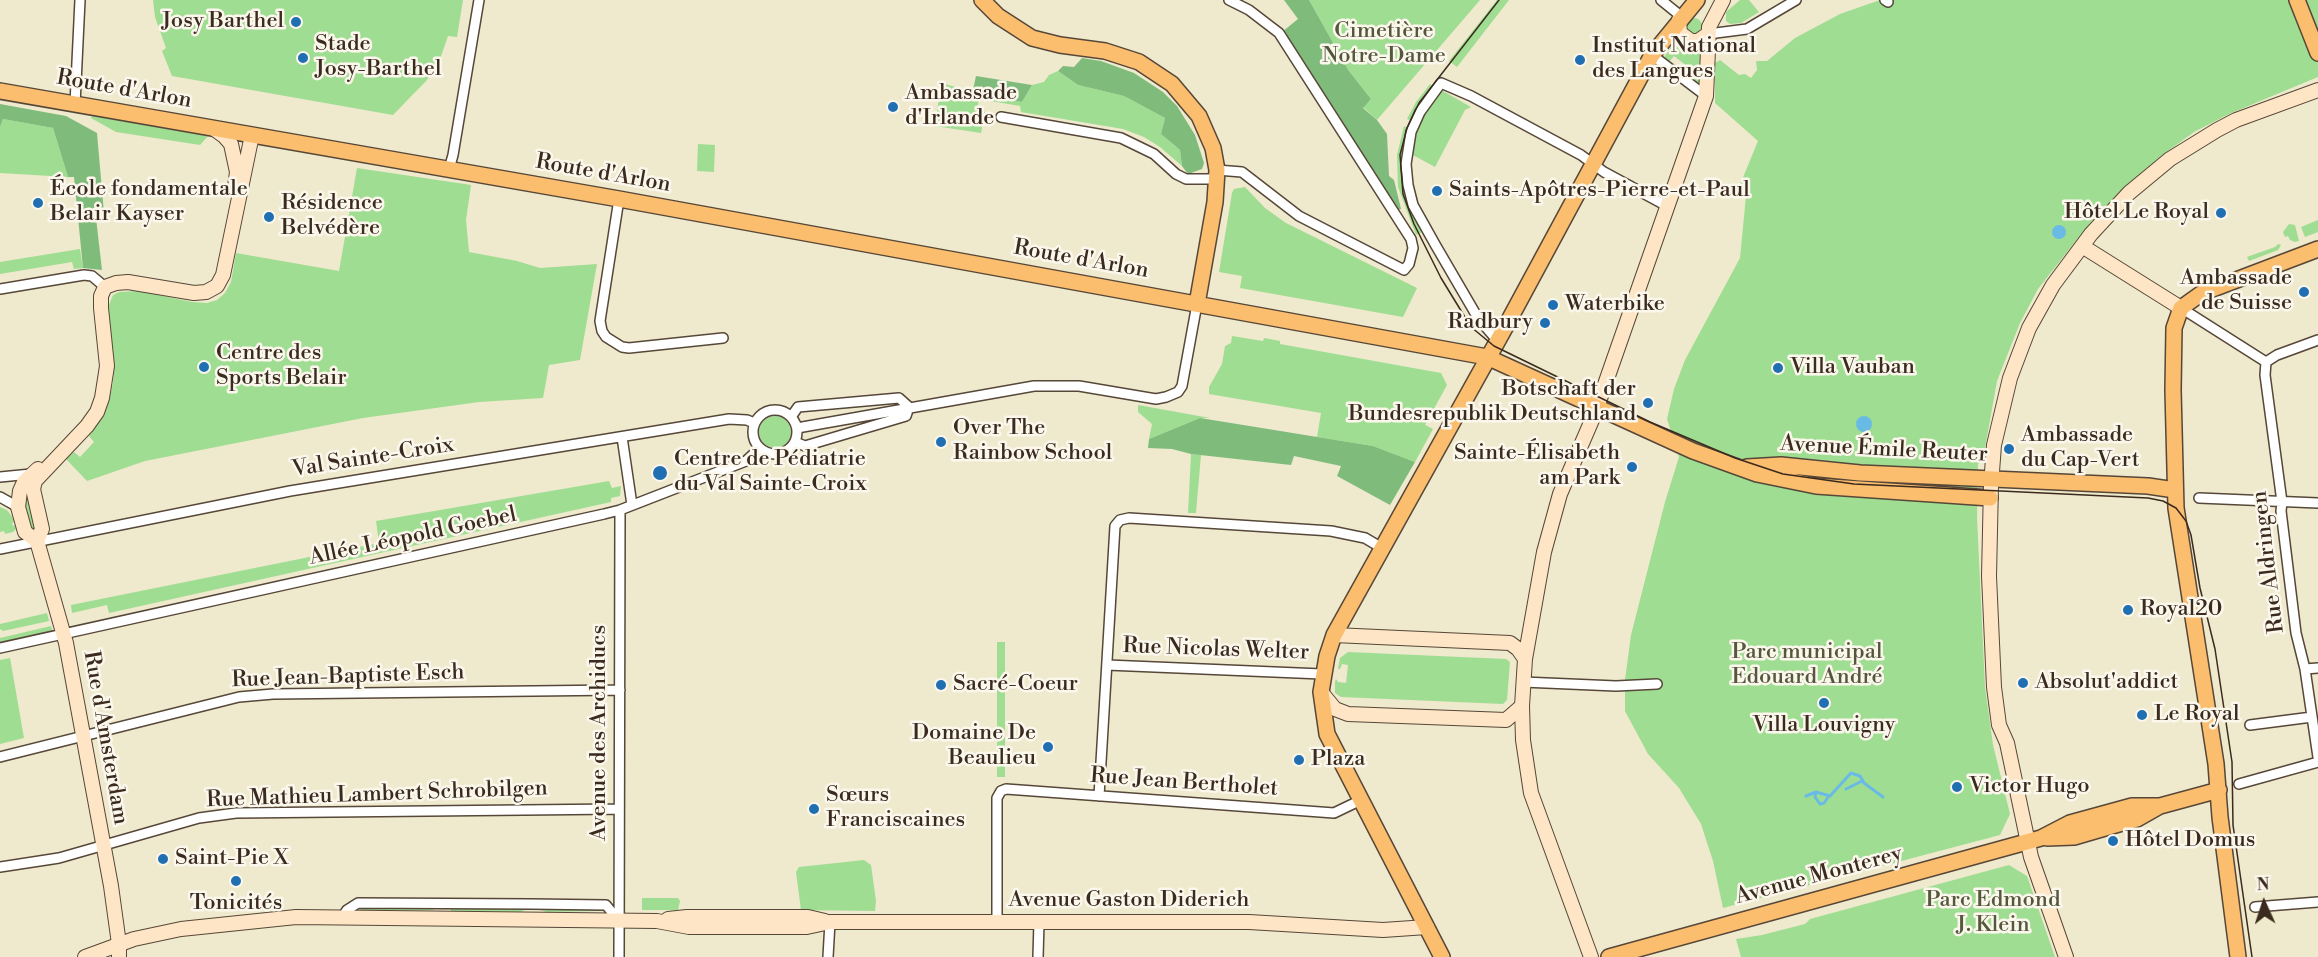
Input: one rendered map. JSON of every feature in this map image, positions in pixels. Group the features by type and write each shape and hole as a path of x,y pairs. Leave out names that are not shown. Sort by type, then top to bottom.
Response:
{"main road":[{"path":"982,0 998,16 1032,38 1053,44 1125,56 1157,72 1186,99 1207,130 1214,148 1217,174 1215,202 1197,304"},
{"path":"1442,957 1327,734 1321,692 1322,674 1334,635 1507,324 1587,160 1652,55 1697,0"},
{"path":"1682,17 1680,33 1691,41 1698,41 1709,31 1723,0"},
{"path":"2297,0 2318,52"},
{"path":"1591,957 1531,793 1523,740 1522,706 1525,658 1542,563 1560,494 1597,407 1706,96 1709,31 1704,16 1698,13 1682,17"},
{"path":"2066,957 2007,743 1999,725 1994,687 1989,576 1990,498 1994,445 2005,396 2018,354 2040,306 2082,246 2129,193 2197,141 2236,120 2318,90"},
{"name":"Route d'Arlon","path":"0,91 619,199 1487,357"},
{"path":"212,128 224,136 234,152 237,172 231,234"},
{"path":"62,452 31,474 20,491 18,507 26,532 37,541 42,529 33,489 36,481 87,426 97,412 102,398 107,366 101,308 101,296 105,287 128,282 194,293 206,292 217,286 224,275 252,135"},
{"path":"2082,246 2181,308"},
{"path":"2238,957 2220,817 2216,765 2176,508 2174,328 2181,308 2202,293 2318,249"},
{"name":"Avenue Émile Reuter","path":"1487,357 1693,451 1774,479 1816,486 1990,498"},
{"name":"Avenue Émile Reuter","path":"1734,466 1753,468 1781,465 1860,473 2148,486 2175,490"},
{"name":"Rue d'Amsterdam","path":"37,541 64,634 103,844 119,951"},
{"path":"1334,635 1510,643 1525,658"},
{"path":"1321,692 1335,709 1348,714 1506,720 1522,706"},
{"name":"Avenue Monterey","path":"1609,957 2034,840 2074,837 2122,816 2137,819 2160,806 2219,790"},
{"name":"Avenue Gaston Diderich","path":"85,957 119,951 154,934 192,927 296,917 657,921 688,927 807,927 830,922 1249,922 1383,930 1427,927"}],"street":[{"path":"75,104 80,0"},
{"path":"449,169 478,0"},
{"path":"1001,117 1121,138 1154,154 1176,174 1186,179 1233,170 1249,175 1274,198 1299,216 1404,270 1412,254 1410,238 1279,33 1249,10 1229,0"},
{"path":"1661,0 1682,17"},
{"path":"1709,31 1728,33 1747,29 1796,0"},
{"path":"1652,55 1706,96"},
{"path":"1497,340 1478,318 1436,246 1413,205 1408,185 1406,164 1411,132 1420,112 1441,84 1471,96 1667,206"},
{"path":"619,199 600,321 606,337 622,347 629,348 723,338"},
{"path":"0,289 84,275 92,276 105,287"},
{"path":"797,428 1034,386 1079,386 1156,399 1171,396 1182,386 1197,304"},
{"path":"2181,308 2266,362 2277,355 2318,340"},
{"name":"Rue Aldringen","path":"2266,362 2265,375 2296,633 2305,669 2318,757"},
{"path":"791,417 798,407 899,398 909,407"},
{"path":"795,442 806,446 906,416 909,407"},
{"path":"775,410 791,417 797,428 795,442 790,449 775,455 759,449 753,437 754,423 759,416 775,410"},
{"name":"Val Sainte-Croix","path":"0,549 290,491 737,418 754,423"},
{"path":"622,437 632,505"},
{"name":"Allée Léopold Goebel","path":"0,648 620,510 746,460 759,449"},
{"path":"0,477 31,474"},
{"path":"0,497 18,507"},
{"path":"2199,498 2318,503"},
{"name":"Avenue des Archiducs","path":"619,957 620,510"},
{"path":"1099,796 1115,526 1120,520 1129,518 1330,531 1365,538 1382,548"},
{"name":"Rue Nicolas Welter","path":"1107,665 1322,674"},
{"path":"2305,669 2318,668"},
{"path":"1523,682 1616,686 1658,684"},
{"name":"Rue Jean-Baptiste Esch","path":"0,757 204,704 261,695 620,690"},
{"path":"2250,725 2312,717"},
{"path":"2239,784 2318,762"},
{"name":"Rue Jean Bertholet","path":"997,922 997,798 1001,791 1006,789 1334,813 1361,800"},
{"name":"Rue Mathieu Lambert Schrobilgen","path":"0,867 59,858 199,818 236,813 619,808"},
{"path":"2255,908 2318,902"},
{"path":"342,918 347,910 358,903 441,903 606,905 619,921"},
{"path":"441,903 442,919"},
{"path":"531,904 531,920"},
{"path":"828,957 830,922"},
{"path":"1038,957 1039,922"}],"green space":[{"name":"Stade Josy-Barthel","path":"153,0 463,0 457,37 448,36 438,65 427,80 393,115 172,76 162,51 166,48 155,17"},
{"path":"1284,0 1309,0 1349,71 1371,99 1363,108 1377,120 1387,134 1389,176 1394,180 1401,209 1397,210 1296,50 1282,32 1298,19"},
{"name":"Cimetière Notre-Dame","path":"1309,0 1480,0 1377,120 1363,107 1371,99 1349,71"},
{"path":"1497,0 1509,0 1457,67 1449,61"},
{"path":"1740,0 1749,0 1759,12 1741,23 1730,24 1726,21 1726,12"},
{"name":"Parc municipal Edouard André","path":"1880,0 2318,0 2318,77 2229,114 2194,132 2161,156 2130,182 2093,219 2038,289 2020,323 1997,381 1983,459 1978,464 1977,517 1985,687 1993,745 2010,814 2000,835 1723,908 1713,861 1701,824 1679,788 1648,754 1625,711 1625,680 1631,635 1665,502 1679,457 1667,419 1674,389 1685,360 1740,258 1746,196 1737,192 1758,141 1715,103 1715,63 1720,60 1739,75 1745,74 1751,78 1757,70 1756,61 1767,61 1795,38 1840,14"},
{"path":"1691,18 1697,18 1702,26 1700,32 1691,34 1686,29 1686,23"},
{"path":"1676,39 1691,48 1700,48 1699,91 1688,83 1696,73 1674,56 1666,66 1661,62"},
{"path":"1082,58 1101,61 1134,73 1163,92 1177,106 1195,135 1204,163 1202,169 1188,174 1182,166 1180,150 1161,134 1165,118 1124,96 1078,85 1058,71 1063,66 1074,67"},
{"path":"1058,71 1078,85 1124,96 1165,118 1161,134 1180,150 1182,166 1160,147 1144,137 1123,129 1021,112 1020,106 979,99 977,110 985,112 981,133 935,126 941,83 1022,102 1032,85 1044,82 1049,75"},
{"path":"976,76 1032,85 1022,102 985,95 973,90"},
{"path":"1430,84 1434,88 1412,121 1407,119 1416,102"},
{"path":"1441,90 1471,107 1465,110 1435,167 1411,154 1414,135 1423,115"},
{"path":"0,104 66,116 97,133 104,213 96,218 102,270 83,268 74,177 68,177 53,128 3,119 0,127"},
{"path":"92,116 208,136 200,145 116,132 91,118"},
{"path":"3,119 53,128 68,177 0,173 0,127"},
{"path":"1404,126 1409,129 1403,155 1424,231 1416,235 1398,187 1397,155"},
{"path":"698,144 715,145 714,172 697,171"},
{"path":"357,168 471,185 466,220 469,252 540,268 597,264 580,360 549,365 543,398 479,402 363,418 145,461 87,481 66,459 74,452 80,457 94,442 89,436 109,401 114,365 108,307 113,295 119,292 139,291 192,302 207,303 217,300 225,293 231,282 236,253 339,271"},
{"path":"1245,187 1265,208 1286,223 1417,288 1403,317 1240,288 1242,276 1219,272 1232,193 1234,189"},
{"path":"2318,220 2318,232 2305,237 2301,227"},
{"path":"2289,224 2295,225 2299,241 2295,242 2288,236 2285,237 2283,232"},
{"path":"2278,244 2281,245 2278,250 2249,261 2247,257 2275,247"},
{"path":"80,249 83,268 74,269 72,262 0,274 0,262"},
{"path":"1232,336 1263,341 1264,338 1280,341 1280,344 1441,373 1447,385 1425,425 1433,429 1415,462 1373,446 1317,437 1321,413 1209,394 1209,387 1222,364 1225,346 1231,343"},
{"path":"1138,405 1210,418 1200,418 1149,439 1152,424 1138,412"},
{"path":"775,416 787,420 791,432 787,444 775,448 763,444 759,432 763,420"},
{"path":"1200,418 1373,446 1415,462 1390,505 1337,476 1341,466 1294,456 1291,465 1191,454 1172,449 1148,448 1149,439"},
{"path":"1191,454 1201,455 1196,513 1188,513"},
{"path":"609,481 612,488 621,486 620,496 611,498 611,502 109,613 107,605 72,613 71,605 379,543 376,521"},
{"path":"26,492 37,528 31,529 24,506"},
{"path":"0,507 7,510 13,518 12,523 16,529 13,532 5,534 4,531 0,532"},
{"path":"47,613 49,621 3,631 0,629 0,624"},
{"path":"51,626 53,633 0,645 0,638"},
{"path":"997,642 1005,642 1005,777 997,777"},
{"path":"1348,652 1506,659 1510,662 1507,700 1503,704 1341,697 1335,693 1335,682 1336,679 1338,682 1346,683 1348,665 1342,664 1338,669 1340,658"},
{"path":"10,658 24,738 0,744 0,660"},
{"path":"864,860 871,865 876,901 875,911 801,910 796,872 799,867"},
{"name":"Parc Edmond J. Klein","path":"2009,865 2027,876 2055,957 1741,957 1736,939 1805,924 1810,919"},
{"path":"642,898 678,898 680,901 678,910 642,910"},
{"path":"360,906 432,907 434,910 361,911"},
{"path":"454,907 524,908 525,910 520,912 451,911"},
{"path":"543,908 601,909 601,911 546,912 541,910"}],"water":[{"path":"2056,225 2062,225 2066,232 2062,239 2056,239 2052,235 2052,229"},
{"path":"1864,416 1870,418 1872,424 1870,430 1864,432 1858,430 1856,424 1858,418"}],"waterway":[{"path":"1806,796 1816,792 1830,796 1851,773 1860,776 1864,783 1883,797"},
{"path":"1846,789 1862,781"},
{"path":"1816,792 1815,797 1820,804 1824,803 1829,796"}],"tram line":[{"path":"1499,0 1419,103 1407,128 1400,155 1403,194 1414,224 1441,278 1471,327 1494,346 1650,422 1735,458 1783,474 1854,484 2148,498 2163,501 2176,508 2186,521 2191,535 2200,588 2215,649 2232,762 2233,825 2252,957"}],"place":[{"name":"Josy Barthel","path":"296,22"},
{"name":"Stade Josy-Barthel","path":"303,58"},
{"name":"Institut National des Langues","path":"1580,60"},
{"name":"Ambassade d'Irlande","path":"893,107"},
{"name":"Saints-Apôtres-Pierre-et-Paul","path":"1437,191"},
{"name":"École fondamentale Belair Kayser","path":"38,203"},
{"name":"Hôtel Le Royal","path":"2221,213"},
{"name":"Résidence Belvédère","path":"269,217"},
{"name":"Ambassade de Suisse","path":"2304,292"},
{"name":"Waterbike","path":"1553,305"},
{"name":"Radbury","path":"1545,323"},
{"name":"Centre des Sports Belair","path":"204,367"},
{"name":"Villa Vauban","path":"1778,368"},
{"name":"Botschaft der Bundesrepublik Deutschland","path":"1648,403"},
{"name":"Over The Rainbow School","path":"941,442"},
{"name":"Ambassade du Cap-Vert","path":"2009,449"},
{"name":"Sainte-Élisabeth am Park","path":"1632,467"},
{"name":"Centre de Pédiatrie du Val Sainte-Croix","path":"660,473"},
{"name":"Royal20","path":"2128,610"},
{"name":"Absolut'addict","path":"2023,683"},
{"name":"Sacré-Coeur","path":"941,685"},
{"name":"Villa Louvigny","path":"1824,703"},
{"name":"Le Royal","path":"2142,715"},
{"name":"Domaine De Beaulieu","path":"1048,747"},
{"name":"Plaza","path":"1299,760"},
{"name":"Victor Hugo","path":"1957,787"},
{"name":"Sœurs Franciscaines","path":"814,809"},
{"name":"Hôtel Domus","path":"2113,841"},
{"name":"Saint-Pie X","path":"163,859"},
{"name":"Tonicités","path":"236,881"}]}
